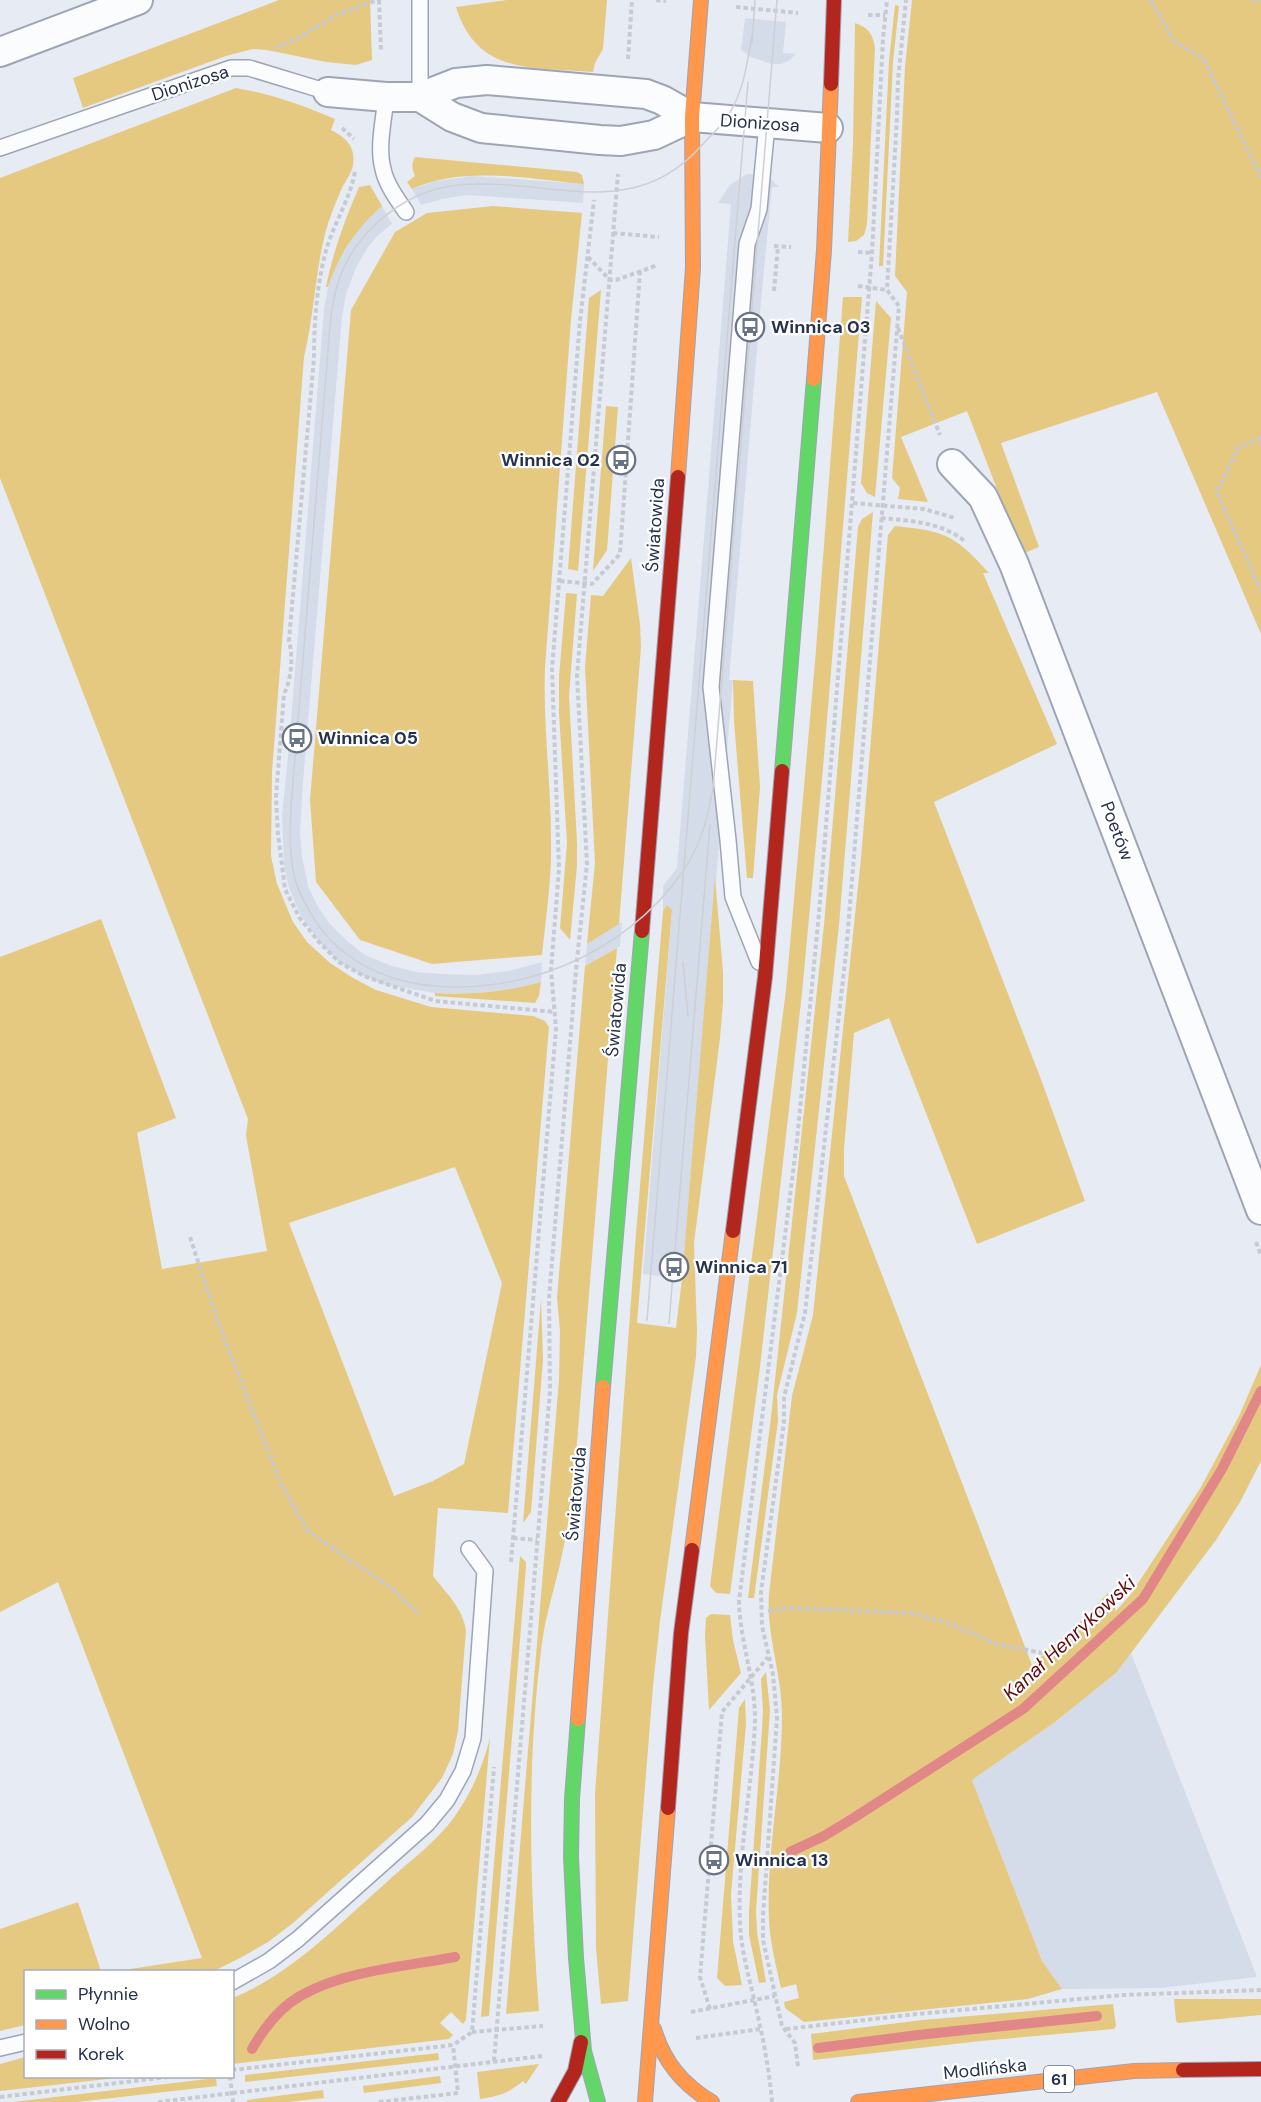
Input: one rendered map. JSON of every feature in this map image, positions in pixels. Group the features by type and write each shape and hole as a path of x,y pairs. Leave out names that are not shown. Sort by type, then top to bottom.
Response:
{"street":[{"path":"0,52 138,0"},
{"name":"Światowida","path":"598,2102 584,2051 572,1905 572,1799 592,1518 658,738 693,268 692,117 701,0"},
{"path":"645,2102 681,1633 765,978 824,250 834,0"},
{"name":"Dionizosa","path":"328,92 386,98 420,97 456,83 487,80 646,94 692,117 828,128"},
{"path":"420,97 452,117 481,128 600,140 621,141 654,135 692,117"},
{"name":"Poetów","path":"952,464 983,497 1027,595 1261,1210"},
{"path":"653,2016 657,2042 670,2068 689,2087 712,2102"},
{"name":"Światowida","path":"558,2102 575,2071 580,2052 582,2022"},
{"name":"Modlińska","path":"858,2102 1134,2071 1261,2069"}],"lane":[{"path":"420,0 420,97"},
{"name":"Dionizosa","path":"0,148 231,68 249,68 328,92"},
{"path":"386,98 382,168 406,212"},
{"path":"765,978 733,897 711,687 747,244 759,209 767,124"},
{"path":"234,1981 269,1961 298,1939 427,1824 447,1800 463,1771 472,1738 485,1571 469,1549"},
{"path":"0,2048 24,2042"}],"path":[{"path":"231,68 298,38 338,14 378,0 381,50"},
{"path":"627,66 632,0"},
{"path":"772,2102 769,2069 743,1956 740,1923 742,1855 755,1724 755,1701 740,1626 739,1601 796,1140 819,913 869,289 887,0"},
{"path":"798,2066 795,2043 782,2026 763,1940 764,1886 777,1718 776,1696 762,1626 761,1592 784,1422 784,1397 805,1313 846,953 899,306 887,290 898,80 906,0"},
{"path":"1151,0 1175,42 1204,59 1261,178"},
{"path":"1252,0 1261,1"},
{"path":"745,8 784,11"},
{"path":"340,127 355,140"},
{"path":"357,163 354,177 327,248 319,287 314,334 314,358 289,640 291,651 289,683 284,694 276,797 285,889 299,917 319,942 339,962 364,976 435,1001 555,1012"},
{"path":"494,2061 550,1390 549,1298 587,864 577,676 618,182"},
{"path":"534,1297 556,1029 551,970 559,868 552,669 580,321 594,200"},
{"path":"614,233 660,237"},
{"path":"765,245 791,247"},
{"path":"774,291 778,246"},
{"path":"588,256 610,280 659,265"},
{"path":"560,581 592,584 620,554 640,272"},
{"path":"770,274 782,274"},
{"path":"855,285 887,290"},
{"path":"897,327 952,464"},
{"path":"1261,438 1238,448 1217,492 1261,591"},
{"path":"852,502 924,509 963,522"},
{"path":"881,518 942,527 957,534 972,548"},
{"path":"190,1237 216,1317 282,1486 308,1532 390,1587 420,1615"},
{"path":"513,1538 537,1540"},
{"path":"768,1611 787,1608 912,1613 951,1624 996,1644 1053,1655 1063,1651 1110,1610 1120,1589"},
{"path":"710,2009 700,1977 722,1712 768,1657"},
{"path":"786,2029 917,2014 1124,1995 1261,1990"},
{"path":"691,2013 776,1996"},
{"path":"472,2032 543,2026"},
{"path":"705,2036 760,2029"},
{"path":"234,2070 453,2045 458,2093 379,2102"},
{"path":"158,2102 542,2056"},
{"path":"0,2097 159,2078"},
{"path":"230,2078 233,2102"}],"shaded area":[{"path":"279,0 370,0 372,60 356,65 253,49 226,56 83,108 73,78"},
{"path":"507,0 607,0 603,49 593,72 511,64 493,57 478,46 466,29 456,7"},
{"path":"912,0 1261,0 1261,634 1157,392 1001,443 1039,547 1022,554 967,411 901,437 928,502 898,499 900,488 892,478 907,292 895,276 905,67"},
{"path":"895,5 899,6 893,62 883,266 879,266 889,61"},
{"path":"745,18 786,22 783,53 796,54 789,61 771,64 751,57 741,50"},
{"path":"855,23 869,32 875,48 867,224 864,235 856,241 848,242 853,145"},
{"path":"236,88 286,100 335,119 331,130 341,136 351,147 353,165 342,187 325,234 304,357 272,772 271,856 277,884 293,922 307,942 330,963 353,978 376,990 431,1007 533,1016 545,1021 549,1027 508,1513 438,1508 433,1576 457,1607 466,1630 458,1731 453,1754 442,1778 412,1817 293,1923 268,1942 216,1970 130,1970 202,1958 58,1582 0,1612 0,957 101,919 176,1118 137,1133 162,1269 267,1251 246,1136 248,1119 0,478 0,178","holes":["455,1167 502,1283 464,1464 433,1481 394,1496 289,1223"]},
{"path":"415,157 577,172 582,175 584,184 519,177 475,176 453,177 412,189 407,182 415,176 412,166"},
{"path":"747,174 769,177 779,187 772,187 762,290 729,680 733,680 682,1279 643,1274 672,911 667,905 663,911 663,886 677,868 731,204 718,203 730,185"},
{"path":"473,176 584,184 583,203 467,195 421,205 412,189 436,181"},
{"path":"370,185 382,206 349,243 326,287 340,236 359,187"},
{"path":"382,206 392,224 377,236 356,268 346,294 342,316 303,782 300,832 302,857 308,886 317,905 329,923 365,955 389,965 416,972 442,974 475,975 509,971 542,962 541,982 521,988 477,993 435,993 383,984 364,976 339,962 319,942 300,914 289,888 284,866 282,815 324,309 334,268 360,226"},
{"path":"493,206 582,213 571,320 545,668 551,818 550,883 542,955 432,964 360,940 316,882 310,800 351,310 395,232 427,213"},
{"path":"601,290 578,571 568,569 589,298"},
{"path":"843,297 862,297 802,993 760,1367 730,1594 716,1593 710,1586 786,990 815,662"},
{"path":"876,301 891,318 875,497 867,493 861,483"},
{"path":"606,406 618,407 607,550 593,571"},
{"path":"873,512 839,925 797,1313 777,1395 778,1421 754,1598 748,1598 771,1417 824,925 858,527 862,519"},
{"path":"895,526 926,530 948,537 967,550 989,573 983,573 1057,744 934,802 1042,1082 1085,1201 977,1244 889,1018 854,1033 844,1149 844,1176 1032,1665 1108,1593 1116,1611 1131,1594 1201,1487 1239,1416 1261,1365 1261,1461 1240,1502 1216,1540 1116,1673 1055,1722 972,1780 1042,1961 1062,1989 1028,1999 804,2022 785,2008 784,2002 799,1998 796,1984 781,1988 770,1929 770,1869 780,1767 782,1716 780,1685 770,1624 769,1594 792,1396 813,1315 861,858 888,535"},
{"path":"631,558 641,647 619,924 587,944 595,863 585,667 591,595 603,596"},
{"path":"566,593 577,594 569,696 577,842 570,940 560,928 567,843 559,677"},
{"path":"733,680 753,681 760,787 753,878 747,878 734,722"},
{"path":"715,877 723,972 723,1003 694,1243 696,1357 653,1686 628,2001 601,2004 596,1948 595,1794 635,1246 663,911 667,905 672,910 637,1323 676,1328"},
{"path":"622,922 620,946 585,966 587,944"},
{"path":"617,948 573,1492 563,1550 544,1631 537,1689 531,1827 533,1919 539,2011 506,2014 559,1380 560,1331 557,1298 585,966"},
{"path":"541,982 539,996 535,1003 435,996 435,993 475,993"},
{"path":"541,1299 543,1359 531,1512 523,1523"},
{"path":"520,1556 526,1562 526,1567 489,2016 481,2017"},
{"path":"711,1614 730,1615 741,1673 709,1710 705,1636 706,1618"},
{"path":"1131,1653 1257,1977 1160,1988 1062,1989 1042,1961 972,1780 1055,1722 1116,1673"},
{"path":"766,1672 770,1710 756,1911 757,1932 766,1982 759,1983 749,1935 749,1911 763,1710 761,1679"},
{"path":"745,1699 746,1724 731,1894 733,1941 742,1985 725,1986 717,1978 739,1708"},
{"path":"490,1738 466,2020 463,2024 451,2012 440,2023 453,2035 449,2039 234,2064 234,1998 255,1988 296,1961 434,1840 463,1804 481,1768"},
{"path":"78,1902 101,1970 24,1970 24,2025 0,2031 0,1929"},
{"path":"1174,1999 1261,1999 1261,2015 1178,2023"},
{"path":"1113,2004 1116,2026 1114,2029 813,2060 811,2034 922,2020"},
{"path":"438,2053 439,2060 245,2082 245,2075"},
{"path":"24,2057 24,2078 116,2078 0,2091 0,2064"},
{"path":"539,2064 526,2084 523,2081 503,2093 480,2099 477,2072"},
{"path":"440,2076 441,2083 364,2093 363,2086"},
{"path":"216,2078 217,2086 77,2102 13,2102"},
{"path":"323,2090 324,2098 288,2102 247,2102 247,2100"}],"waterway":[{"name":"Kanał Henrykowski","path":"790,1852 824,1836 852,1819 1023,1709 1143,1599 1222,1469 1261,1391"},
{"name":"Kanał Henrykowski","path":"252,2049 267,2026 280,2012 294,2000 319,1987 377,1970 455,1957"},
{"path":"818,2048 1097,2016"}],"tram line":[{"path":"752,43 755,0"},
{"path":"713,789 777,0"},
{"path":"714,781 707,816 690,861 659,901 630,927 598,949 563,966 530,977 495,984 459,987 424,985 390,977 359,962 332,941 308,908 295,879 291,852 291,807 329,334 337,286 348,260 378,222 405,202 436,189 459,185 492,184 587,192 618,191 647,184 676,169 719,128 733,107 744,78 752,35"},
{"path":"647,1320 748,82"},
{"path":"669,1323 710,825"},
{"path":"683,962 688,1016"}],"traffic: fast":[{"path":"782,771 814,379"},
{"path":"603,1387 642,931"},
{"path":"578,1719 572,1799 571,1857 576,1958 584,2051 598,2102"}],"traffic: slow":[{"path":"678,477 693,268 692,117 701,0"},
{"path":"814,379 824,250 831,84"},
{"path":"692,1550 733,1231"},
{"path":"578,1719 603,1387"},
{"path":"645,2102 668,1808"},
{"path":"654,2029 663,2052 683,2080 712,2102"},
{"path":"858,2102 1134,2071 1183,2070"}],"traffic: jam":[{"path":"831,84 834,0"},
{"path":"642,931 678,477"},
{"path":"733,1231 765,977 782,771"},
{"path":"668,1808 681,1633 692,1550"},
{"path":"558,2102 575,2071 581,2042"},
{"path":"1183,2070 1261,2069"}],"place":[{"name":"Winnica 03","path":"750,327"},
{"name":"Winnica 02","path":"621,460"},
{"name":"Winnica 05","path":"297,738"},
{"name":"Winnica 71","path":"674,1267"},
{"name":"Winnica 13","path":"714,1860"}]}
